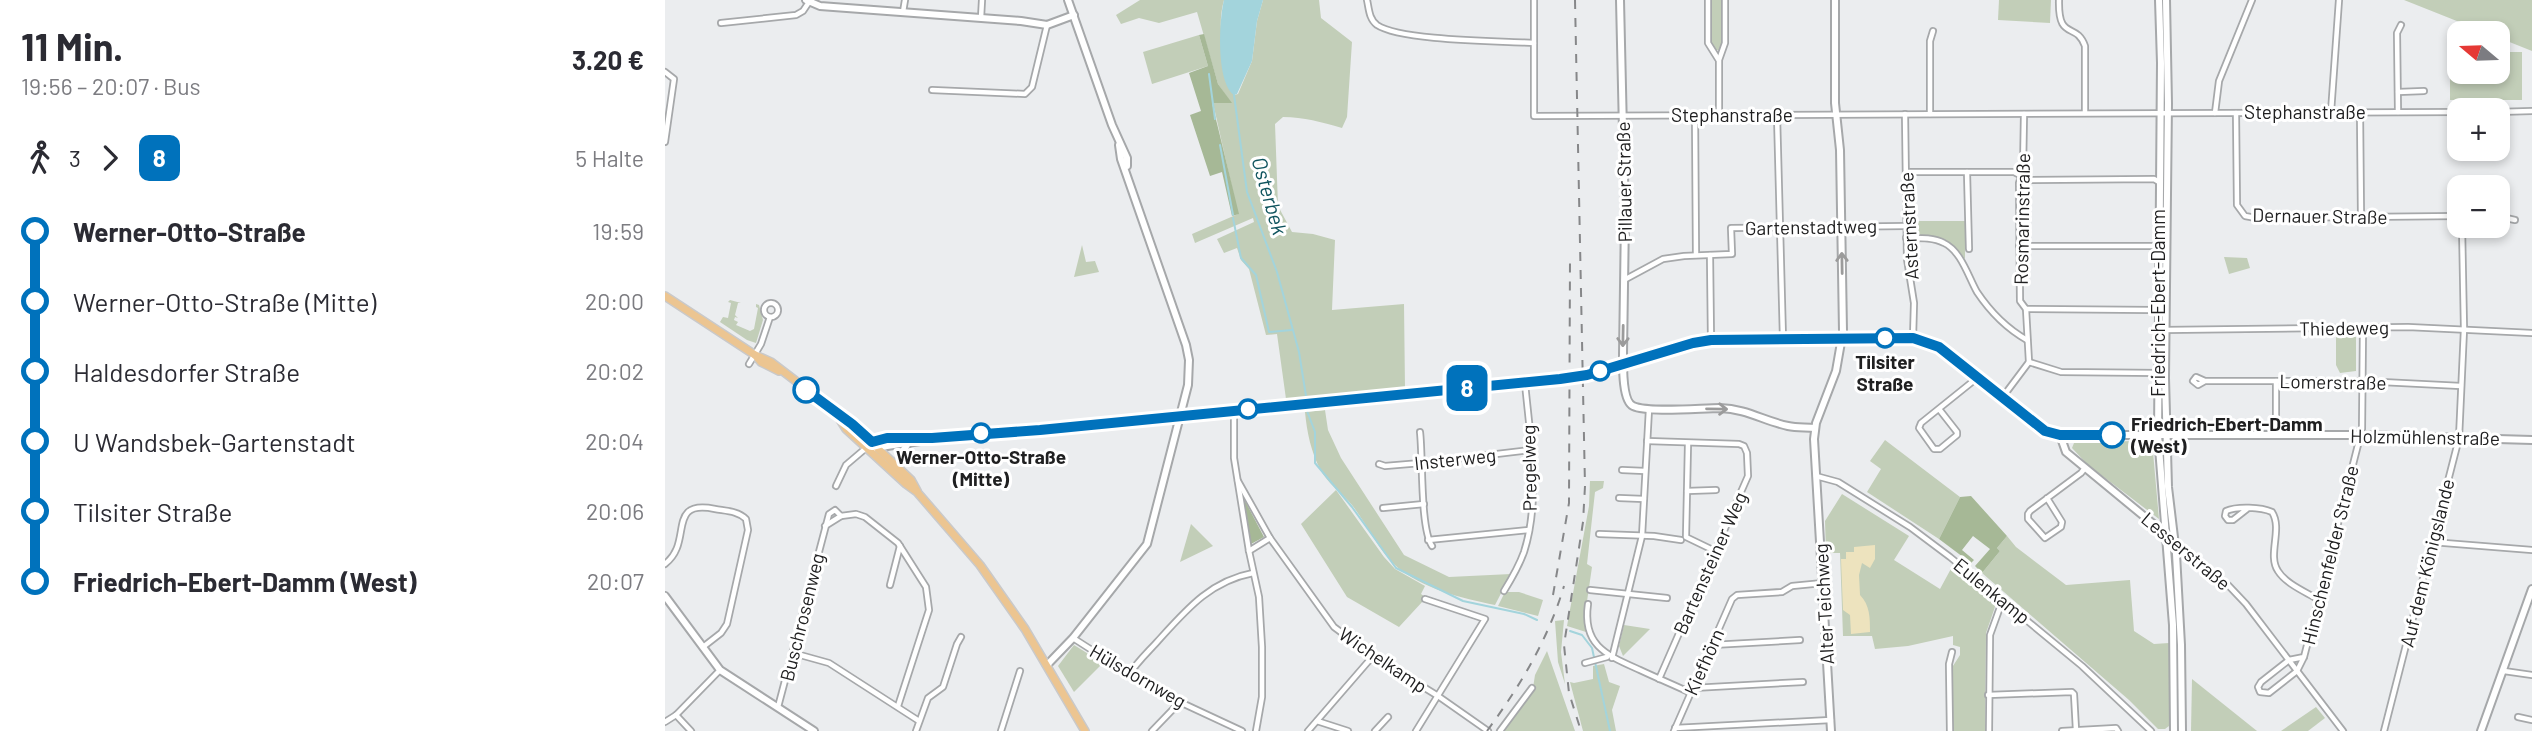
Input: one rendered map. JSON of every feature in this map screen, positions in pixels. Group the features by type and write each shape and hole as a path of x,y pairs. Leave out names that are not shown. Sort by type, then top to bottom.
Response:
{"main road":[{"path":"665,296 755,355 768,367 782,373 836,413 846,429 899,468 911,480 917,492"},
{"path":"872,446 906,484 917,492 980,565 1025,629 1084,731"}],"street":[{"path":"903,12 905,0"},
{"path":"981,18 982,0"},
{"path":"1047,665 1073,638 1147,544 1188,385 1188,355 1068,0"},
{"path":"1367,0 1371,19 1375,24 1391,30 1453,39 1534,43 1534,0"},
{"name":"Pillauer Straße","path":"1620,0 1623,376 1631,405 1649,409"},
{"path":"1708,0 1708,43 1719,60"},
{"path":"1719,115 1719,60 1725,43 1725,0"},
{"path":"1816,476 1815,428 1835,375 1843,338 1835,0"},
{"path":"2059,0 2062,26 2080,38 2085,46 2085,113"},
{"name":"Friedrich-Ebert-Damm","path":"2159,0 2158,435 2175,650 2174,731"},
{"name":"Friedrich-Ebert-Damm","path":"2166,0 2168,113 2165,378 2168,487 2175,542 2181,645 2182,731"},
{"path":"2215,113 2219,81 2252,0"},
{"path":"2331,112 2339,0"},
{"path":"721,23 796,15 803,11 807,1 820,6 1047,25 1074,15"},
{"path":"932,90 1025,94 1033,86 1047,25"},
{"path":"2398,112 2397,33 2401,25"},
{"path":"1930,114 1930,46 1933,31"},
{"name":"Stephanstraße","path":"1534,43 1534,116 2447,112"},
{"path":"665,72 673,76 665,142"},
{"path":"2398,92 2424,91"},
{"path":"2510,112 2532,111"},
{"path":"2360,112 2361,216"},
{"name":"Dernauer Straße","path":"2236,113 2237,205 2243,215 2256,218 2447,216"},
{"name":"Asternstraße","path":"1905,114 1906,238 1914,303 1913,338"},
{"name":"Rosmarinstraße","path":"2024,114 2023,170 2019,183 2020,301 2026,309 2029,362"},
{"path":"1695,115 1696,256"},
{"path":"1777,115 1783,339"},
{"path":"1906,172 2014,172 2029,180 2154,179 2159,182"},
{"path":"1967,172 1969,249"},
{"path":"2510,219 2515,220"},
{"name":"Gartenstadtweg","path":"1623,281 1663,259 1732,254 1731,228 1906,226"},
{"path":"1906,238 1927,238 1944,243 1950,248 2001,323 2027,340"},
{"name":"Auf dem Königslande","path":"2384,731 2459,438 2464,329 2462,238"},
{"path":"2019,246 2159,246 2165,255"},
{"path":"1710,255 1711,340"},
{"path":"2026,309 2153,310 2158,314"},
{"path":"750,364 770,317"},
{"path":"2158,326 2165,330"},
{"name":"Thiedeweg","path":"2165,330 2363,328 2532,333"},
{"name":"Hinschenfelder Straße","path":"2297,671 2304,657 2360,435 2363,328"},
{"path":"836,486 846,465 887,438 932,438 1063,428 1525,383 1587,375 1711,340 1913,338 1939,347 2040,428 2064,435"},
{"path":"2002,398 2029,362 2061,372 2158,372 2165,378"},
{"path":"1939,409 1957,435 1940,449 1934,449 1919,428 1921,423 1977,378"},
{"name":"Lomerstraße","path":"2204,381 2362,381 2461,386"},
{"path":"2276,381 2276,435"},
{"name":"Pregelweg","path":"1504,591 1523,555 1529,530 1533,487 1525,383"},
{"path":"1610,657 1629,594 1642,536 1649,409 1732,409 1786,426 1815,428"},
{"path":"1234,410 1233,439 1238,481 1259,597 1262,697 1256,731"},
{"path":"1420,432 1424,504 1428,540 1432,546"},
{"name":"Holzmühlenstraße","path":"2064,435 2360,435 2532,440"},
{"name":"Lesserstraße","path":"2064,435 2069,455 2228,585 2246,604 2343,731"},
{"path":"872,446 908,444 932,438"},
{"path":"1647,441 1688,444 1686,537 1715,551"},
{"path":"899,468 901,451 908,444"},
{"name":"Bartensteiner Weg","path":"1659,679 1748,476 1744,446 1688,444"},
{"name":"Insterweg","path":"1379,464 1385,466 1421,463 1531,450"},
{"path":"2047,498 2062,522 2061,527 2045,538 2027,516 2030,511 2085,468"},
{"path":"1622,470 1646,471"},
{"name":"Alter Teichweg","path":"1816,476 1831,731"},
{"name":"Eulenkamp","path":"1816,476 1838,482 1901,522 2003,598 2097,679 2151,731"},
{"name":"Wichelkamp","path":"1238,481 1270,538 1334,627 1373,656 1488,731"},
{"path":"1687,491 1716,491"},
{"path":"1619,498 1644,499"},
{"path":"1383,508 1424,504"},
{"path":"665,564 676,550 684,514 690,508 699,506 738,513 746,519 748,530 727,624 721,633 702,648"},
{"path":"2247,509 2233,520 2228,520 2225,516 2228,509 2247,509 2267,509 2274,513 2277,522 2277,569 2284,578 2319,600"},
{"name":"Buschrosenweg","path":"777,708 825,526 831,511 837,511 841,516 825,526"},
{"path":"841,516 856,514 865,517 900,546 926,587 929,610 898,706"},
{"path":"1428,540 1529,530"},
{"path":"1599,534 1681,540"},
{"path":"1249,551 1270,538"},
{"path":"2431,542 2532,550"},
{"path":"890,585 900,546"},
{"path":"1129,675 1194,601 1236,576 1253,573"},
{"name":"Kiefhörn","path":"1674,730 1732,599 1737,595 1782,592 1793,586 1823,583"},
{"path":"2481,731 2532,589"},
{"name":"Bartensteiner Weg","path":"1590,590 1667,598"},
{"path":"665,596 720,670 802,728 814,731"},
{"path":"1989,731 1990,635 2003,598"},
{"path":"1416,731 1486,620 1425,600"},
{"path":"1588,604 1587,627 1593,640 1610,657 1659,679 1692,690 1803,682"},
{"path":"916,731 930,695 943,687 961,637"},
{"name":"Hülsdornweg","path":"1073,638 1129,675 1242,731"},
{"path":"1712,645 1801,640"},
{"path":"1950,731 1949,664 1952,652"},
{"path":"793,653 829,663 919,721"},
{"path":"1308,731 1373,656"},
{"path":"1585,663 1610,657"},
{"name":"Hinschenfelder Straße","path":"2289,660 2304,657"},
{"path":"2289,660 2261,682 2259,691 2263,694 2269,693 2297,671"},
{"path":"665,722 676,715 720,670"},
{"path":"1001,731 1020,671"},
{"path":"2504,671 2532,675"},
{"path":"1500,731 1532,688"},
{"path":"1989,695 2072,692 2076,730"},
{"path":"1151,731 1180,702"},
{"path":"676,715 691,731"},
{"path":"1375,731 1388,717"},
{"path":"2518,717 2532,720"},
{"path":"1674,730 1831,720"},
{"path":"1317,721 1348,731"},
{"path":"2062,731 2116,728 2118,731"}],"green space":[{"path":"1140,0 1224,0 1221,36 1234,95 1238,94 1252,61 1257,21 1263,0 1319,0 1321,18 1352,42 1347,117 1342,128 1291,117 1283,117 1275,124 1278,206 1292,232 1335,240 1332,310 1404,304 1405,389 1286,399 1277,334 1266,335 1249,269 1241,260 1237,248 1224,253 1217,239 1254,222 1253,218 1195,243 1192,234 1238,214 1213,103 1231,103 1218,84 1197,12 1159,23 1139,18 1121,24 1116,15"},
{"path":"1711,0 1722,0 1723,44 1720,50 1716,50 1711,43"},
{"path":"1999,0 2051,0 2050,23 1998,20"},
{"path":"2404,0 2532,0 2532,51 2510,42 2510,21 2457,21"},
{"path":"1204,34 1218,84 1232,103 1212,103 1239,214 1232,216 1222,172 1210,176 1190,115 1201,111 1189,73 1208,66 1199,35"},
{"path":"1199,35 1208,66 1152,84 1143,52"},
{"path":"2510,52 2522,52 2522,100 2450,98 2450,84 2510,84"},
{"path":"1910,221 1965,221 1965,259 1954,247 1941,239 1910,234"},
{"path":"1082,245 1086,262 1095,261 1099,272 1074,277"},
{"path":"2224,257 2247,258 2250,268 2229,274"},
{"path":"730,300 741,303 738,303 735,315 738,318 735,317 734,320 738,322 736,325 750,331 754,329 758,308 756,304 759,305 763,320 756,343 720,322 723,317 728,318"},
{"path":"2336,337 2356,337 2356,371 2340,373 2336,365"},
{"path":"1325,410 1328,430 1341,458 1404,555 1449,577 1511,574 1495,605 1430,587 1406,574 1390,560 1352,505 1320,469 1310,442 1305,412"},
{"path":"1885,440 1960,497 1939,539 1867,492 1881,469 1870,461"},
{"path":"2133,441 2134,452 2153,452 2159,519 2088,465 2072,448 2074,443"},
{"path":"1590,481 1604,481 1603,488 1595,492 1587,564 1592,567 1585,615 1586,632 1567,626 1589,506"},
{"path":"1336,490 1395,569 1425,586 1421,594 1425,597 1423,601 1399,627 1347,597 1301,524"},
{"path":"1842,494 1909,536 1894,560 1940,589 1953,565 1997,601 1986,633 1985,731 1952,731 1951,669 1960,655 1960,647 1953,645 1953,636 1908,646 1875,649 1872,636 1843,636 1840,553 1826,553 1825,521"},
{"path":"1971,496 2007,536 1997,548 2000,551 1982,573 1975,566 1990,549 1973,536 1962,550 1974,560 1971,563 1939,539 1960,497"},
{"path":"1243,497 1264,537 1251,544"},
{"path":"1191,524 1213,546 1180,562"},
{"path":"2007,536 2016,547 2066,585 2130,580 2134,631 2154,644 2169,643 2169,726 2158,729 2129,700 1982,573 2000,551 1997,548"},
{"path":"1505,592 1519,592 1543,600 1538,616 1498,606"},
{"path":"1564,620 1561,652 1565,684 1558,662 1555,621"},
{"path":"1624,625 1650,629 1623,656 1619,646"},
{"path":"1074,645 1103,663 1074,692 1058,666"},
{"path":"1547,651 1575,731 1501,731 1532,694 1535,675"},
{"path":"1604,664 1609,682 1620,686 1612,710 1616,731 1583,731 1570,682 1593,679 1593,666"},
{"path":"2192,679 2257,731 2191,731"},
{"path":"2316,707 2325,718 2308,731 2281,731"}],"sand":[{"path":"1875,545 1875,559 1870,568 1862,563 1859,575 1860,595 1868,607 1870,632 1851,634 1850,615 1843,610 1841,559 1846,559 1846,552 1854,552 1854,547"}],"water":[{"path":"1224,0 1263,0 1257,21 1252,61 1237,94 1234,95 1224,77 1220,50"}],"waterway":[{"path":"1209,74 1215,119"},
{"name":"Osterbek","path":"1234,95 1247,192 1277,272 1299,352 1306,396"},
{"path":"1220,145 1233,215"},
{"path":"1233,218 1241,258 1256,275 1269,332 1292,330"},
{"name":"Osterbek","path":"1307,411 1315,432 1315,463 1352,507 1396,568 1463,601 1524,614 1537,620"},
{"name":"Osterbek","path":"1570,631 1582,635 1592,648 1610,731"}],"railway":[{"path":"1575,0 1585,486 1583,522 1564,645 1569,693 1581,731"},
{"path":"1553,595 1569,503 1570,259"},
{"path":"1487,731 1532,662 1550,625 1564,586"}],"bus line":[{"name":"8","path":"806,390 872,442 887,438 932,438 1108,424 1560,379 1587,375 1711,340 1913,338 1939,347 2045,431 2060,435 2112,435"}],"place":[{"name":"Tilsiter Straße","path":"1885,338"},
{"name":"Werner-Otto-Straße (Mitte)","path":"981,433"},
{"name":"Friedrich-Ebert-Damm (West)","path":"2112,435"}]}
